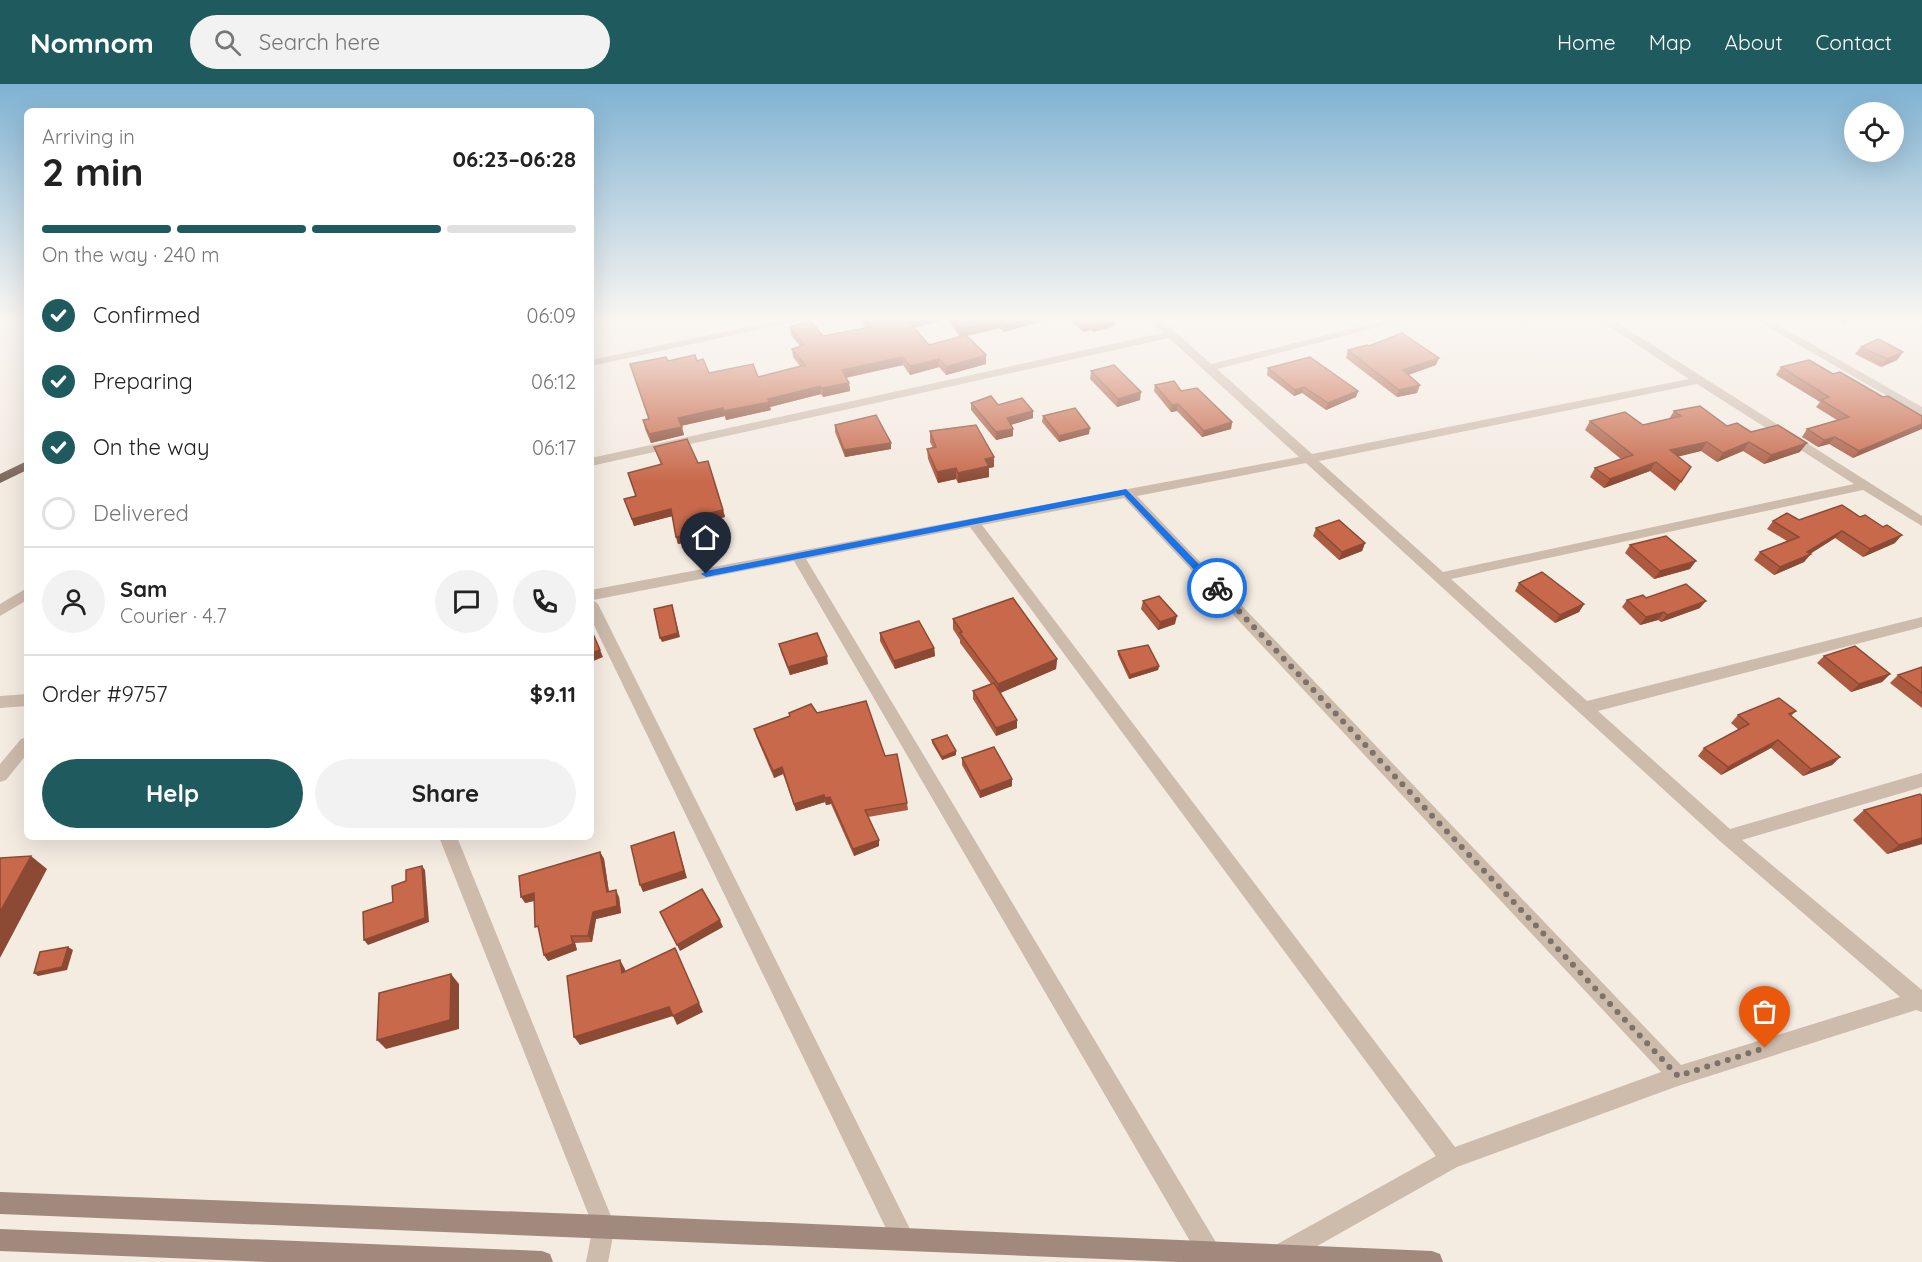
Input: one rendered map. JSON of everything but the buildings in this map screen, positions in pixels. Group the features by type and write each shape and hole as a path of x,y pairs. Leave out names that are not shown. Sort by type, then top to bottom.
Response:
{"main road":[{"path":"0,479 24,467"}],"street":[{"path":"594,461 999,372"},
{"path":"1212,372 1727,837 1921,1001"},
{"path":"1686,372 1922,522"},
{"path":"1852,372 1922,412"},
{"path":"594,594 1308,459 1699,380"},
{"path":"1440,577 1865,486"},
{"path":"1126,492 1678,1076"},
{"path":"973,522 1451,1159"},
{"path":"798,557 1209,1252"},
{"path":"0,611 24,595"},
{"path":"594,610 903,1239"},
{"path":"1584,708 1922,622"},
{"path":"0,702 24,700"},
{"path":"0,775 24,747"},
{"path":"1727,837 1922,780"},
{"path":"449,840 604,1226 597,1262"},
{"path":"1280,1255 1451,1159 1678,1076 1921,1001"},
{"path":"0,1203 604,1226 1432,1262"},
{"path":"0,1240 542,1262"}],"way so far":[{"path":"1217,588 1678,1076 1765,1048"}],"route":[{"path":"706,574 1126,492 1217,588"}]}
